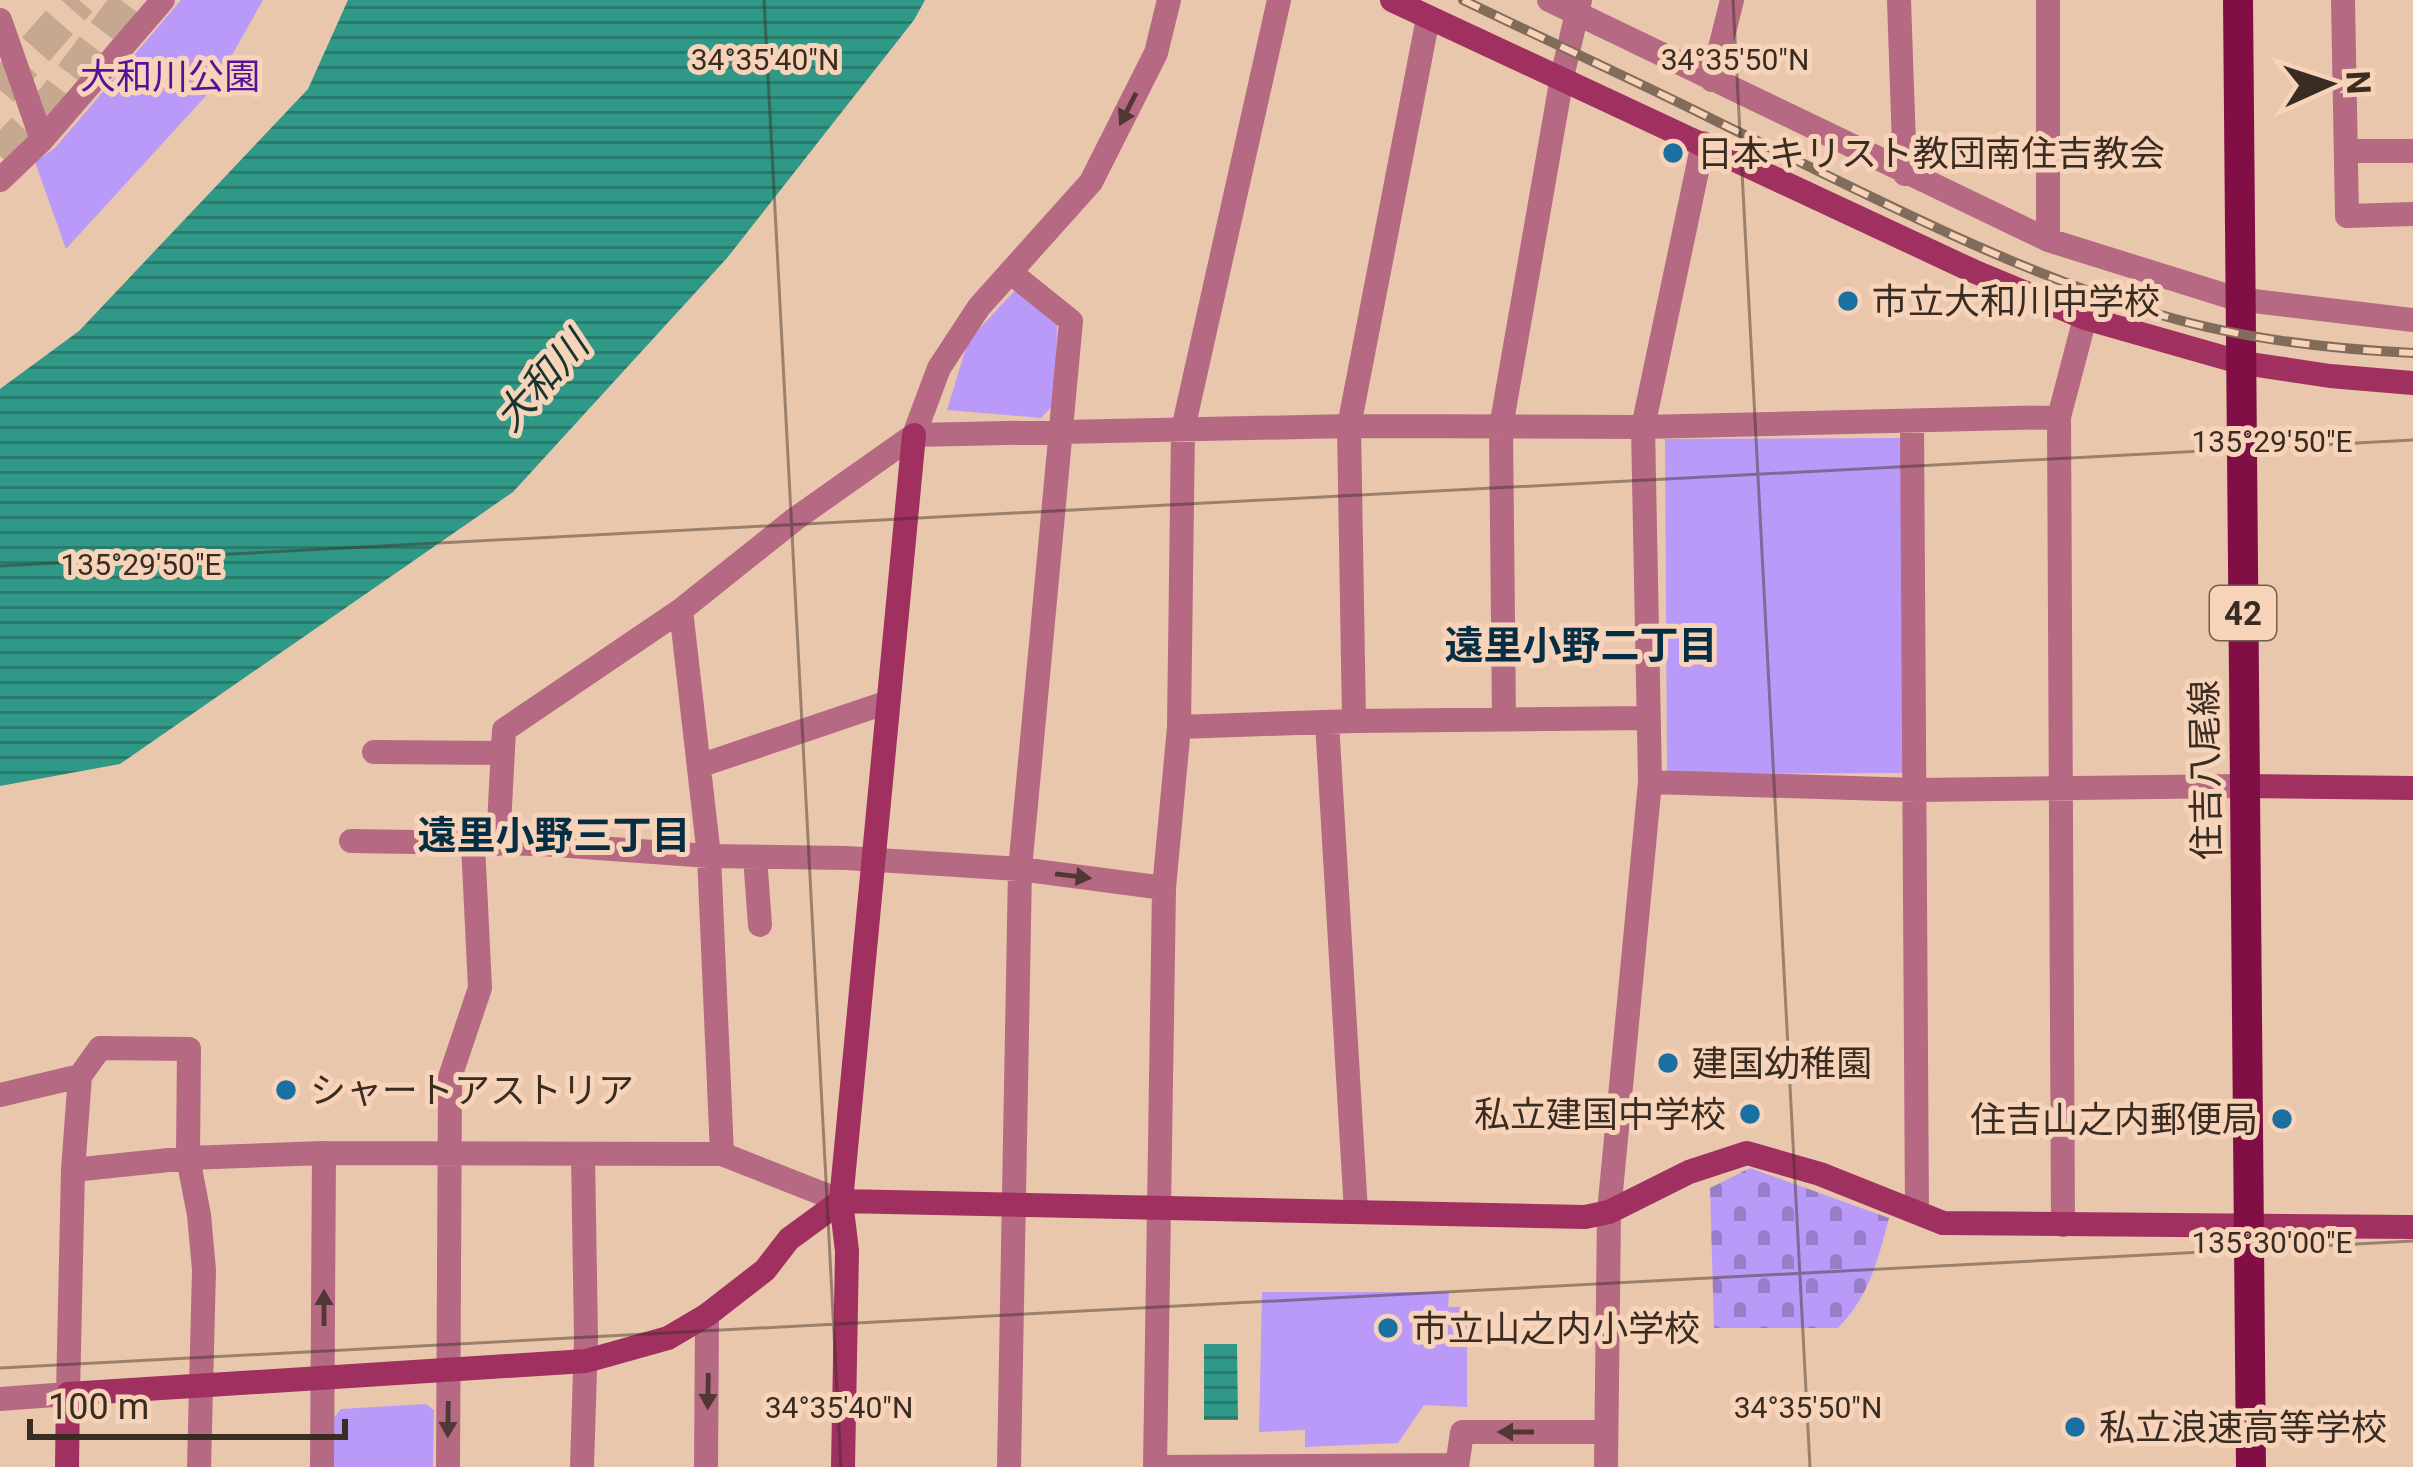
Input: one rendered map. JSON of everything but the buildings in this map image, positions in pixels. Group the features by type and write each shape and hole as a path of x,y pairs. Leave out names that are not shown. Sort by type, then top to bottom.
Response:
{"main road":[{"name":"住吉八尾線","path":"2237,0 2251,1467"}],"street":[{"path":"0,180 42,140 163,0"},
{"path":"843,1467 847,1251 841,1201 914,435 939,368 980,307 1091,182 1156,53 1169,0"},
{"path":"1279,0 1183,429 1179,727 1164,888 1155,1467 1457,1466 1462,1432 1606,1432"},
{"path":"1392,0 1973,271 2085,318 2243,363 2413,383"},
{"path":"1549,0 1578,8 1712,80 2048,240 2237,299 2413,320"},
{"path":"1712,80 1732,0"},
{"path":"1899,0 1905,174"},
{"path":"2048,0 2048,240"},
{"path":"2343,0 2347,216 2413,214"},
{"path":"1504,719 1502,427 1578,8"},
{"path":"1354,721 1349,426 1428,18"},
{"path":"0,20 42,140"},
{"path":"1606,1467 1609,1212 1650,782 1643,427 1702,143"},
{"path":"2346,151 2413,151"},
{"path":"1009,1467 1020,869 1071,321 1010,272"},
{"path":"2063,1225 2059,417 2085,318"},
{"path":"448,1467 450,1077 480,988 486,844 504,730 681,610 795,519 914,435 2059,417"},
{"path":"1912,421 1917,1212"},
{"path":"681,610 709,856 722,1154"},
{"path":"699,766 888,702"},
{"path":"1179,727 1646,718"},
{"path":"1327,722 1355,1212"},
{"path":"374,752 503,753"},
{"path":"1650,782 1917,790 2413,788"},
{"path":"351,841 1020,869 1164,888"},
{"path":"755,857 760,925"},
{"path":"67,1467 73,1170 80,1076 100,1048 189,1049 188,1158 204,1270 199,1467"},
{"path":"2,1091 80,1076"},
{"path":"73,1170 188,1158 325,1153 722,1154 841,1201 1586,1217 1609,1212 1689,1172 1747,1154 1820,1174 1943,1222 2413,1227"},
{"path":"322,1467 325,1153"},
{"path":"582,1467 586,1361 583,1155"},
{"path":"0,1399 586,1361 668,1337 707,1315 765,1270 789,1239 841,1201"},
{"path":"706,1467 707,1315"}],"green space":[{"name":"大和川公園","path":"181,0 263,0 214,87 66,249 35,162 55,148"},
{"path":"1017,288 1057,325 1055,403 1041,418 947,410 968,341"},
{"path":"1904,438 1905,773 1667,774 1665,439"},
{"path":"1750,1168 1889,1218 1865,1291 1838,1328 1714,1328 1710,1188"},
{"path":"1262,1292 1449,1292 1448,1307 1467,1307 1467,1407 1424,1405 1398,1443 1305,1447 1305,1430 1259,1432"},
{"path":"426,1404 434,1410 433,1467 331,1467 332,1420 341,1409"}],"water":[{"name":"大和川","path":"348,0 925,0 727,258 513,492 120,764 0,786 0,389 79,331 308,89"},
{"path":"1204,1344 1237,1344 1238,1420 1204,1420"}],"tunnel":[{"path":"0,90 79,0"},
{"path":"0,156 55,99 130,0"}],"railway":[{"path":"1463,0 1936,228 2103,296 2254,337 2413,353"}],"place":[{"name":"日本キリスト教団南住吉教会","path":"1673,153"},
{"name":"市立大和川中学校","path":"1848,301"},
{"name":"建国幼稚園","path":"1668,1063"},
{"name":"シャートアストリア","path":"286,1090"},
{"name":"私立建国中学校","path":"1750,1114"},
{"name":"住吉山之内郵便局","path":"2282,1119"},
{"name":"市立山之内小学校","path":"1388,1328"},
{"name":"私立浪速高等学校","path":"2075,1427"}],"district":[{"name":"遠里小野二丁目","path":"1581,645"},
{"name":"遠里小野三丁目","path":"554,835"}]}
